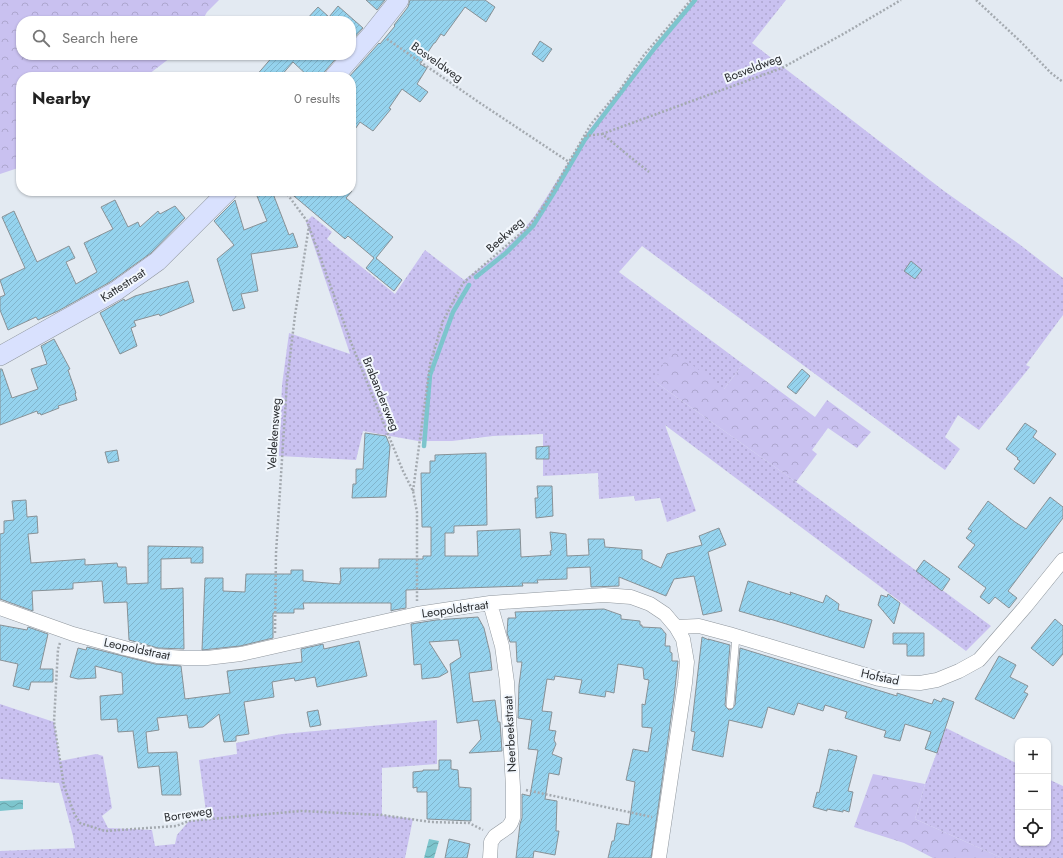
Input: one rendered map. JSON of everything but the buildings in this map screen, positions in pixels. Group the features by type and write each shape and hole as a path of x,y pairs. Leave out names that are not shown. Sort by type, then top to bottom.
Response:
{"main road":[{"path":"356,52 399,0"},
{"path":"338,72 349,60"},
{"name":"Kattestraat","path":"0,356 116,291 158,261 223,196"}],"street":[{"name":"Hofstad","path":"676,627 699,626 894,682 920,683 937,680 959,671 979,660 1063,560"},
{"name":"Leopoldstraat","path":"0,608 63,631 128,649 157,656 207,658 241,654 417,614 490,603 604,595 631,597 650,604 665,614 676,627 682,639 686,662 685,683 659,858"},
{"name":"Neerbeekstraat","path":"490,603 502,646 507,682 513,787 513,818 508,827 495,836"},
{"path":"490,858 491,842 495,836"}],"lane":[{"path":"730,705 736,636"}],"path":[{"name":"Beekweg","path":"413,491 430,364 443,322 463,283 528,227 542,207 591,124 619,91 644,55 691,0"},
{"name":"Bosveldweg","path":"584,136 602,134 782,68 901,0"},
{"path":"976,0 1020,41 1051,73 1063,82"},
{"name":"Bosveldweg","path":"375,30 480,104 569,162"},
{"path":"602,134 649,172"},
{"name":"Brabandersweg","path":"289,196 307,221 352,345 403,471 413,491 417,519 417,614"},
{"name":"Veldekensweg","path":"275,646 276,553 287,382 295,315 309,226"},
{"name":"Borreweg","path":"63,631 58,648 54,722 64,786 74,813 80,823 105,831 176,826 189,821 301,811 382,816 431,822 469,823 495,836"},
{"path":"513,787 665,819"}],"green space":[{"path":"0,0 219,0 205,16 16,16 16,60 167,60 152,72 16,72 16,169 0,174"},
{"path":"694,0 786,0 752,43 944,191 1019,244 1063,278 1063,315 1026,365 1030,367 979,430 958,415 945,437 960,449 945,470 642,246 619,272 743,364 724,389 654,381 796,482 991,626 966,651 665,425 696,511 667,522 660,498 635,501 634,496 599,499 598,473 543,476 543,434 493,436 452,441 418,441 363,431 356,460 279,456 282,385 289,333 350,354 306,222 312,216 332,232 327,239 395,294 425,250 464,280 498,255 516,238 534,217 589,130 653,47"},
{"path":"671,349 724,389 743,364 815,417 827,400 871,432 857,448 828,428 812,450 817,454 796,482 654,381"},
{"path":"0,704 54,722 60,761 96,754 103,756 112,808 102,816 108,828 152,830 155,846 175,844 177,835 189,821 207,819 199,760 237,754 236,743 282,734 437,720 437,764 382,768 382,815 413,819 405,858 0,858 0,851 75,848 59,783 0,779"},
{"path":"946,728 1015,762 1015,846 1051,846 1051,780 1063,786 1063,858 1002,858 915,819 925,784"},
{"path":"873,774 925,784 915,819 1002,858 933,858 904,843 854,827"}],"water":[{"path":"23,800 23,809 0,811 0,801"},
{"path":"429,839 439,841 434,858 424,858"}],"waterway":[{"path":"476,277 506,253 533,226 584,141 654,49 695,0"},
{"path":"424,446 430,375 453,312 469,285"}]}
